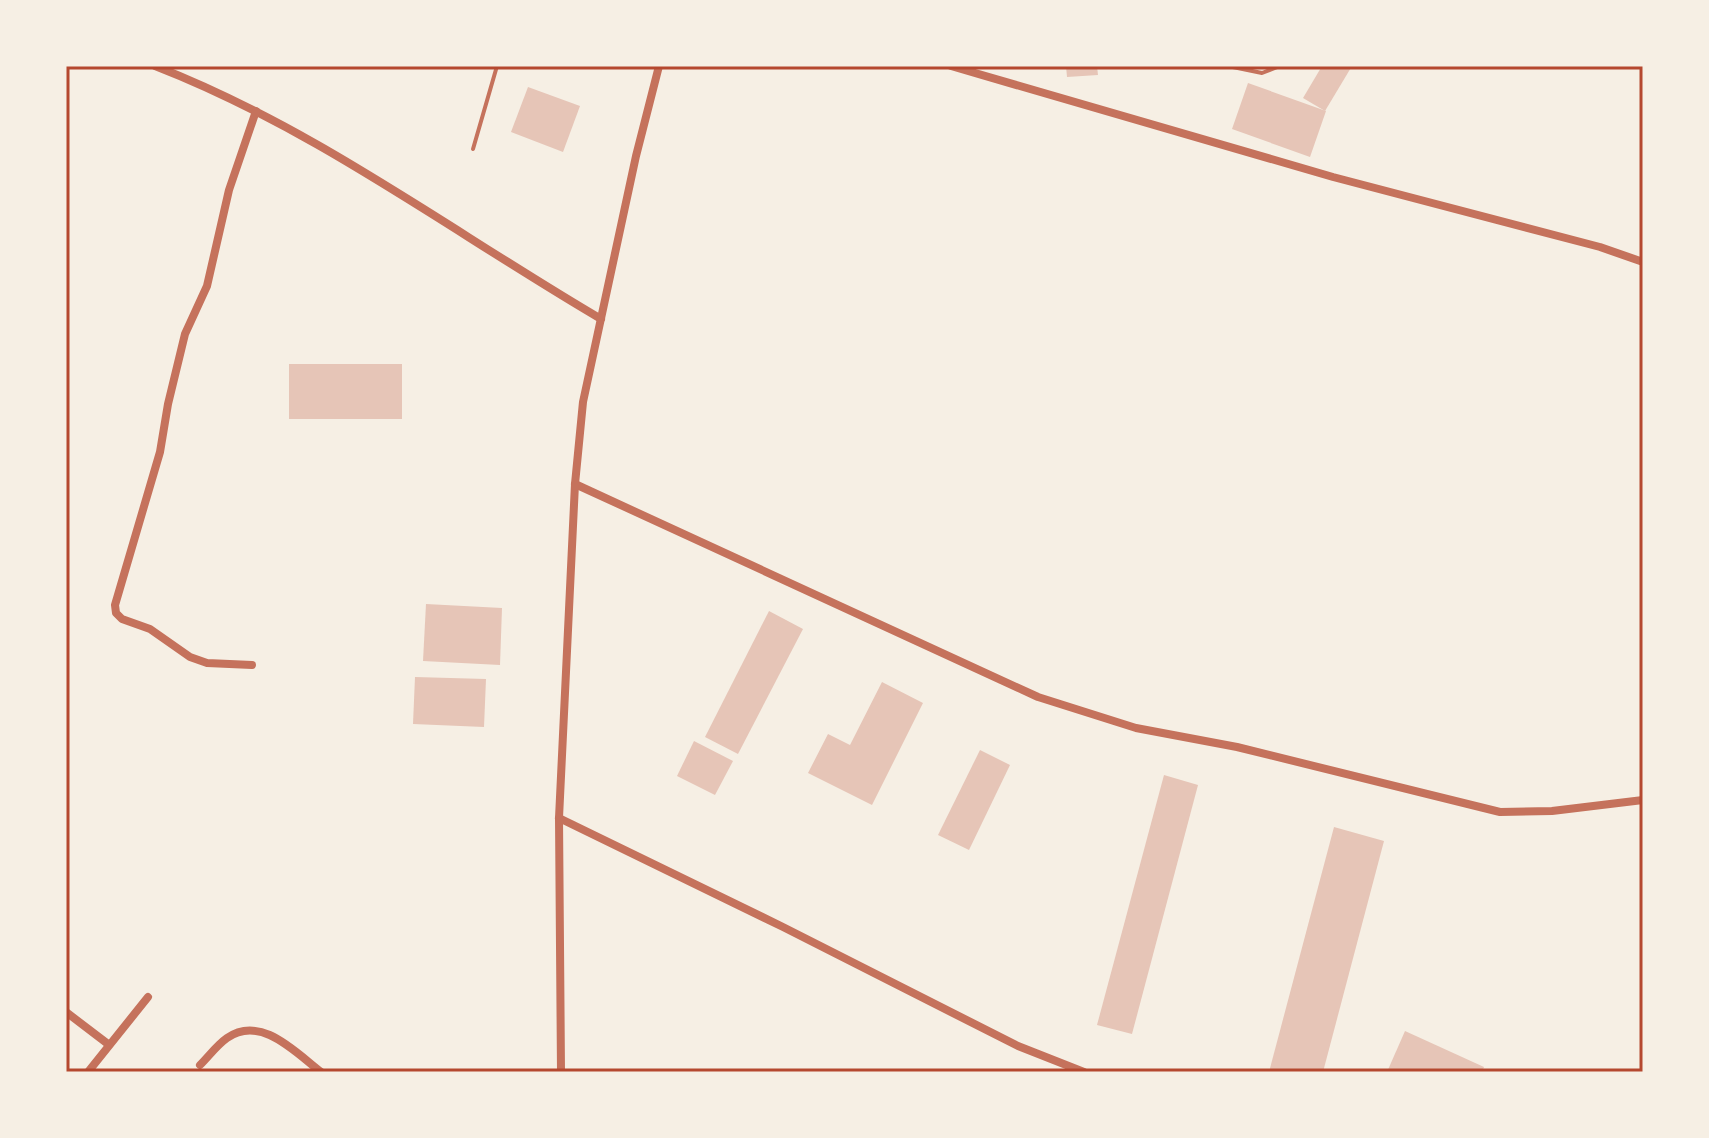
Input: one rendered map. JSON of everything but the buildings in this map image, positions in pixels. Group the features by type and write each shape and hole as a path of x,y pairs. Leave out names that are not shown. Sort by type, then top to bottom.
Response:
{"street":[{"path":"155,66 256,111 472,237 601,319"},
{"path":"561,1072 559,818 575,484 583,402 636,156 659,66"},
{"path":"951,66 1333,177 1600,247 1643,262"},
{"path":"252,665 207,663 190,657 150,629 122,619 116,613 115,605 160,452 185,334 207,286 229,190 256,111"},
{"path":"575,484 1038,697 1136,728 1237,747 1500,812 1552,811 1643,800"},
{"path":"559,818 1018,1046 1084,1072"},
{"path":"88,1072 148,997"},
{"path":"66,1012 108,1044"},
{"path":"200,1065 227,1038 251,1030 266,1033 321,1072"}],"lane":[{"path":"473,149 497,66"},
{"path":"1228,66 1262,73 1280,66"}]}
